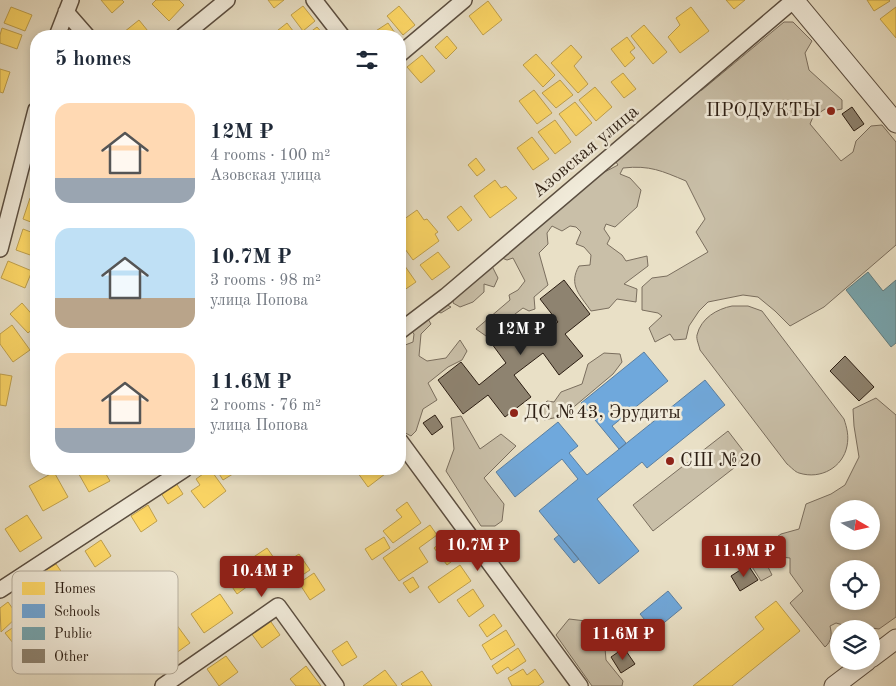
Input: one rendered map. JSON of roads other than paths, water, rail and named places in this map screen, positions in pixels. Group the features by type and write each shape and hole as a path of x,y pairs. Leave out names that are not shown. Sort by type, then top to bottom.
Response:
{"street":[{"path":"191,30 227,0"},
{"path":"314,0 337,30"},
{"path":"406,49 464,0"},
{"path":"794,0 896,123"},
{"name":"Азовская улица","path":"406,326 446,296 794,0"},
{"path":"59,30 69,6"},
{"path":"69,6 83,30"},
{"path":"0,249 30,133"},
{"path":"406,449 580,686"},
{"path":"29,571 176,475"},
{"path":"0,590 12,582"},
{"path":"163,686 278,606 336,686"},
{"path":"880,651 896,639"},
{"path":"834,686 855,670"}],"place":[{"name":"ПРОДУКТЫ","path":"831,111"},
{"name":"ДС №43, Эрудиты","path":"514,413"},
{"name":"СШ №20","path":"670,461"}]}
